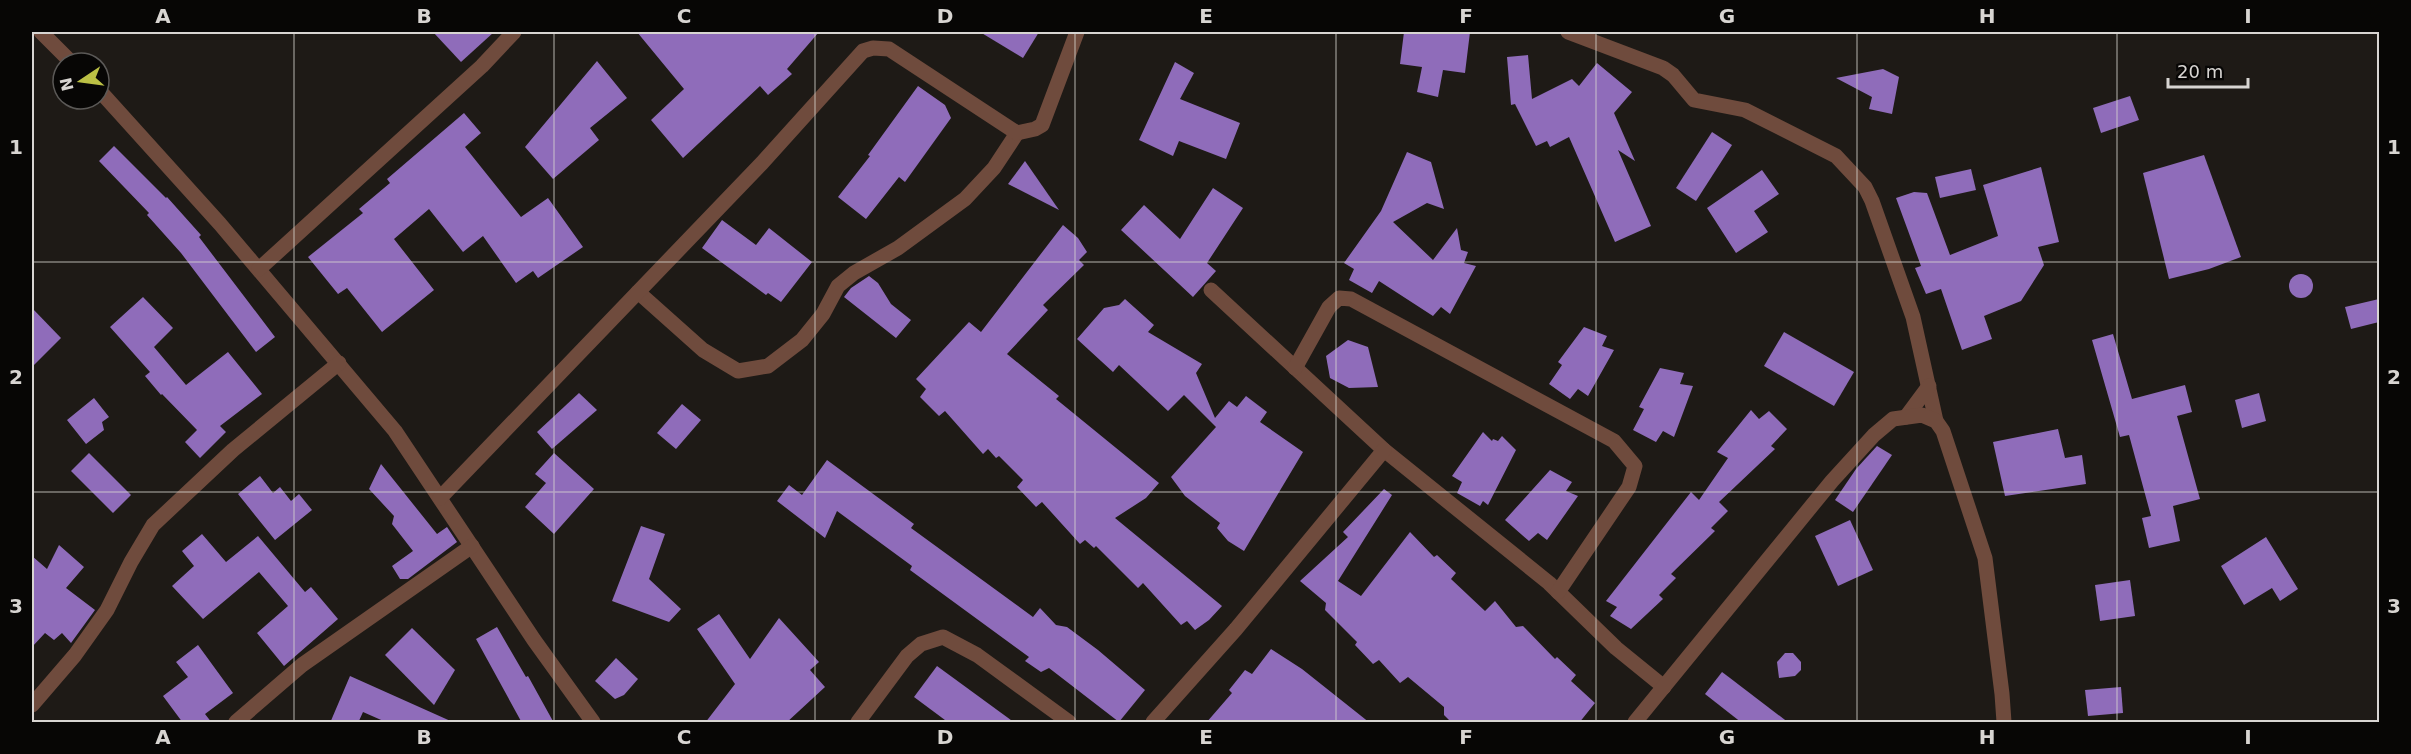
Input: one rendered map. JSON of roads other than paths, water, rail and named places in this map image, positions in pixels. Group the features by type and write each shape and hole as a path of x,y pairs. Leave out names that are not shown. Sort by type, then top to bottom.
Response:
{"street":[{"path":"41,32 60,51"},
{"path":"259,269 482,66 514,32"},
{"path":"638,292 703,350 738,371 768,366 802,340 823,314 838,286 854,273 898,248 965,199 994,168 1017,133 1042,125 1077,32"},
{"path":"1568,32 1663,68 1673,75 1694,100 1745,110 1822,148 1836,156 1852,171 1872,201 1913,317 1936,421 1943,430 1955,463 1984,558 2004,723"},
{"path":"440,498 762,163 863,51 873,48 889,49 1017,133"},
{"path":"111,103 259,269 395,431 593,723"},
{"path":"1211,290 1384,450 1558,592 1616,648 1664,687"},
{"path":"1295,368 1329,307 1339,298 1351,299 1614,441 1635,466 1629,487 1558,592"},
{"path":"32,705 75,655 107,610 153,525 233,450 339,363"},
{"path":"1906,417 1929,386"},
{"path":"1635,723 1832,481 1874,435 1893,419 1922,415 1936,421"},
{"path":"1153,723 1236,629 1384,450"},
{"path":"236,723 302,665 472,546"},
{"path":"858,723 907,656 921,644 943,637 977,655 1069,723"}]}
